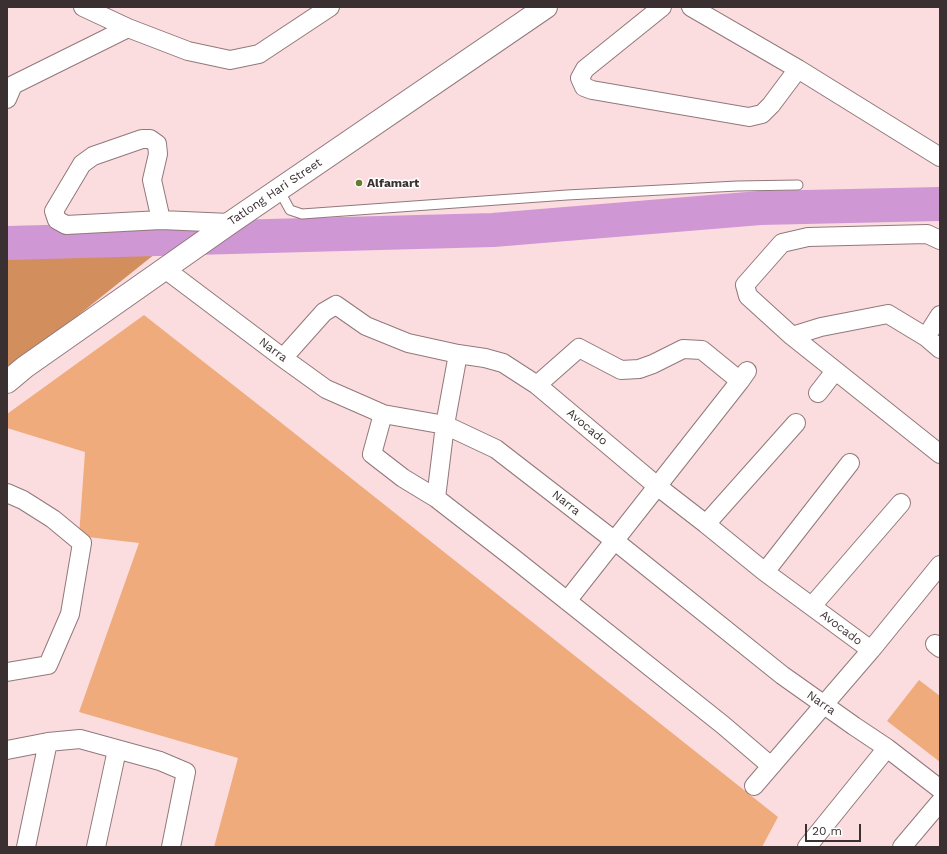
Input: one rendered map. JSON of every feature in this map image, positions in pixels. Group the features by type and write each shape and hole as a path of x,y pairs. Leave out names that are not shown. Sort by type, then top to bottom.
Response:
{"street":[{"path":"83,7 128,28 188,51 230,60 259,54 330,7"},
{"path":"662,7 585,69 580,78 584,87 592,90 749,117 762,114 771,105 798,69"},
{"path":"691,7 798,69 940,157"},
{"name":"Tatlong Hari Street","path":"7,382 25,367 173,263 539,9"},
{"path":"9,89 128,28"},
{"path":"161,220 152,180 158,154 157,144 150,139 142,140 93,156 82,164 54,211 57,220 66,225 161,220 223,228"},
{"path":"940,240 927,234 808,237 782,243 745,285 748,296 792,336 940,454"},
{"name":"Narra","path":"173,263 283,358 326,389 384,414 444,425 496,449 615,541 782,675 888,748 940,789"},
{"name":"Avocado","path":"283,358 324,312 336,305 366,326 408,343 503,363 537,385 657,486 765,572 871,650"},
{"path":"792,336 821,327 888,314 926,337 940,349"},
{"path":"926,337 940,315"},
{"path":"537,385 579,348 621,370 639,369 653,364 683,348 702,350 743,376 567,601"},
{"path":"436,498 444,425 458,354"},
{"path":"818,393 835,371"},
{"path":"384,414 372,454 403,478 436,498 723,725 771,766"},
{"path":"706,524 796,423"},
{"path":"765,572 850,463"},
{"path":"7,493 23,500 53,519 82,544 70,614 48,665 7,672"},
{"path":"812,606 901,503"},
{"path":"754,786 871,650 940,565"},
{"path":"7,750 48,742 80,739 160,761 186,772 171,847"},
{"path":"26,847 48,742"},
{"path":"807,847 888,748"},
{"path":"96,847 117,750"},
{"path":"902,847 940,802"}],"lane":[{"path":"279,190 290,210 302,214 567,195 737,186 798,185"}],"shaded area":[{"path":"175,238 16,365 7,365 7,243"},
{"path":"144,315 778,817 762,847 214,847 238,758 79,712 139,543 79,536 85,452 7,428 7,414"},
{"path":"919,680 940,696 940,762 887,721"}],"waterway":[{"path":"7,243 493,230 760,208 940,204"}],"place":[{"name":"Alfamart","path":"359,183"}]}
